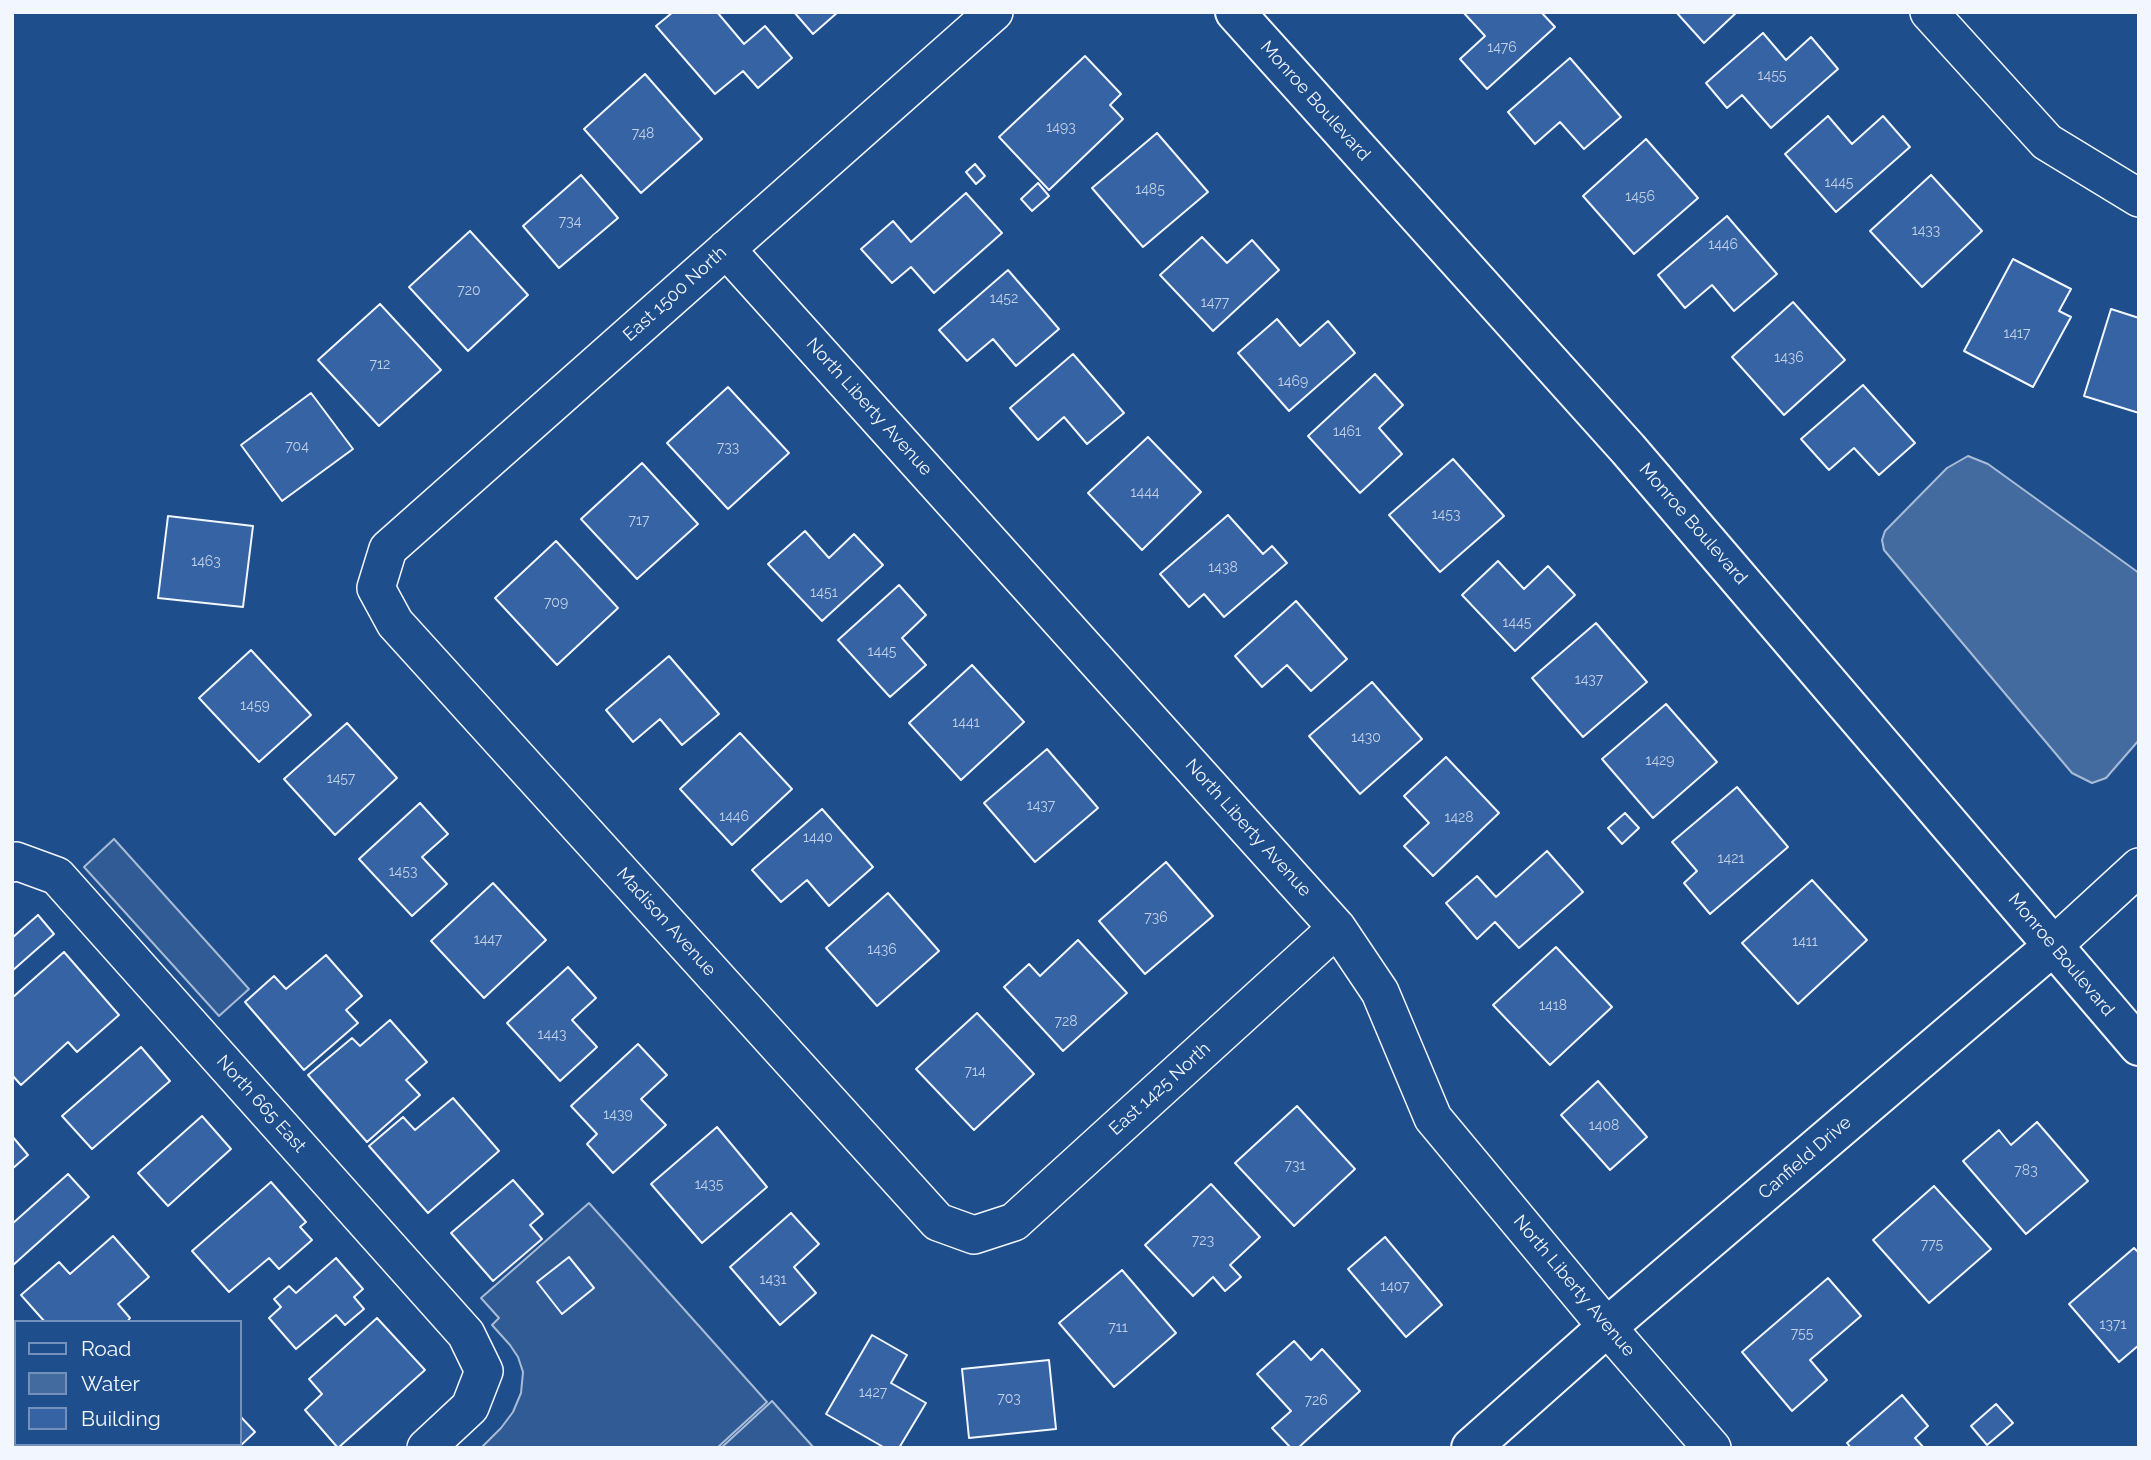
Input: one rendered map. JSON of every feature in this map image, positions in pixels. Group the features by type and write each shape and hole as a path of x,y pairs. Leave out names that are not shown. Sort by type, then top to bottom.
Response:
{"street":[{"name":"East 1500 North","path":"376,588 388,549 993,12"},
{"name":"Monroe Boulevard","path":"1235,12 1628,449 2139,1046"},
{"path":"1945,18 2047,142 2139,198"},
{"name":"North Liberty Avenue","path":"726,249 1338,928 1380,992 1433,1118 1712,1448"},
{"name":"Madison Avenue","path":"376,588 395,623 938,1222 974,1235"},
{"name":"North 665 East","path":"14,862 57,876 466,1334 484,1371 470,1407 426,1448"},
{"name":"Canfield Drive","path":"1471,1448 1607,1327 2053,946 2139,867"},
{"name":"East 1425 North","path":"974,1235 1013,1222 1338,928"}],"shaded area":[{"path":"114,839 249,989 219,1016 84,867"},
{"path":"589,1203 767,1402 717,1448 481,1448 513,1412 521,1393 523,1372 518,1357 492,1325 499,1318 481,1298"},
{"path":"772,1401 814,1448 721,1448"}],"water":[{"path":"1968,456 1988,464 2139,573 2139,740 2106,778 2092,783 2072,773 1884,550 1882,540 1885,531 1947,468"}],"building":[{"path":"673,12 717,12 744,44 765,26 792,58 758,88 743,71 715,94 656,26"},
{"path":"794,12 838,12 813,34"},
{"path":"1463,12 1541,12 1555,27 1487,89 1460,59 1485,36"},
{"path":"1676,12 1737,12 1704,43"},
{"path":"1763,33 1786,60 1811,37 1838,69 1771,128 1742,95 1727,108 1706,83"},
{"path":"1085,56 1121,94 1110,105 1123,119 1049,190 999,137"},
{"path":"1570,58 1621,117 1584,149 1560,122 1535,144 1508,112"},
{"path":"645,74 702,139 641,193 584,129"},
{"path":"1828,116 1852,144 1883,116 1910,147 1836,212 1785,154"},
{"path":"1157,133 1208,192 1143,247 1092,188"},
{"path":"1646,139 1698,198 1634,254 1583,196"},
{"path":"975,164 985,176 976,184 966,172"},
{"path":"581,175 618,218 559,268 523,226"},
{"path":"1931,175 1982,231 1922,287 1870,231"},
{"path":"1038,183 1049,196 1032,211 1021,199"},
{"path":"966,193 1002,233 934,293 911,267 892,283 861,249 893,221 911,242"},
{"path":"1727,216 1777,274 1734,311 1712,285 1685,308 1658,275"},
{"path":"470,231 528,295 468,351 409,287"},
{"path":"1202,237 1227,263 1252,240 1279,270 1213,331 1160,275"},
{"path":"2013,259 2071,289 2059,311 2071,317 2033,387 1964,351"},
{"path":"1008,270 1059,329 1016,366 993,339 967,361 939,330"},
{"path":"1793,302 1845,360 1784,415 1732,357"},
{"path":"380,304 441,370 379,426 318,360"},
{"path":"2111,309 2139,318 2139,413 2084,396"},
{"path":"1277,319 1300,346 1328,321 1355,353 1289,411 1238,353"},
{"path":"1073,354 1124,413 1087,444 1064,417 1038,440 1010,408"},
{"path":"1375,374 1403,405 1379,428 1402,454 1360,493 1308,436"},
{"path":"1863,385 1915,443 1879,475 1854,448 1829,470 1801,439"},
{"path":"728,387 789,453 728,509 667,443"},
{"path":"311,393 353,449 282,501 241,445"},
{"path":"1148,437 1201,492 1142,550 1088,493"},
{"path":"1453,459 1504,516 1440,572 1389,515"},
{"path":"642,463 698,524 637,579 581,519"},
{"path":"1228,515 1263,554 1272,546 1287,563 1224,617 1204,594 1189,607 1160,574"},
{"path":"168,516 253,526 243,607 158,598"},
{"path":"805,531 829,558 854,534 883,565 822,621 768,564"},
{"path":"556,541 618,608 557,665 495,598"},
{"path":"1498,561 1524,589 1548,566 1575,595 1515,651 1462,595"},
{"path":"899,585 926,615 902,638 926,665 890,697 838,640"},
{"path":"1296,601 1347,659 1311,691 1287,665 1262,687 1235,656"},
{"path":"1596,623 1647,682 1583,737 1532,678"},
{"path":"251,650 311,715 259,762 199,698"},
{"path":"669,656 719,714 682,745 660,719 633,742 606,710"},
{"path":"972,665 1024,722 961,780 909,723"},
{"path":"1372,682 1422,739 1360,794 1309,736"},
{"path":"1666,704 1717,762 1653,818 1602,759"},
{"path":"347,723 397,778 335,835 284,779"},
{"path":"740,733 792,789 732,845 680,789"},
{"path":"1047,749 1098,808 1035,862 984,803"},
{"path":"1446,757 1499,813 1433,876 1404,846 1429,823 1404,796"},
{"path":"1737,787 1788,847 1710,914 1684,883 1697,871 1672,842"},
{"path":"420,803 448,834 422,857 447,884 412,916 359,859"},
{"path":"822,809 873,867 829,906 807,880 781,902 752,870"},
{"path":"1625,813 1639,828 1622,844 1608,828"},
{"path":"1547,851 1583,892 1519,948 1495,922 1477,939 1446,903 1477,876 1496,897"},
{"path":"1166,862 1213,916 1145,974 1099,921"},
{"path":"1812,880 1867,940 1798,1004 1742,943"},
{"path":"493,883 546,940 484,998 431,941"},
{"path":"888,893 939,951 877,1006 826,948"},
{"path":"38,915 54,934 12,971 12,938"},
{"path":"1078,940 1127,993 1063,1051 1004,987 1029,964 1040,976"},
{"path":"1556,947 1612,1007 1550,1065 1493,1005"},
{"path":"64,952 119,1015 77,1052 68,1042 21,1085 12,1075 12,998"},
{"path":"326,955 362,996 346,1010 358,1023 304,1070 245,1002 274,976 286,989"},
{"path":"568,967 596,998 572,1020 597,1047 560,1081 507,1023"},
{"path":"977,1013 1034,1074 974,1130 916,1069"},
{"path":"390,1020 427,1062 406,1080 420,1095 367,1142 308,1075 352,1038 360,1046"},
{"path":"638,1044 667,1075 641,1099 666,1125 613,1173 587,1144 597,1134 571,1106"},
{"path":"141,1047 170,1081 92,1149 62,1116"},
{"path":"1598,1081 1647,1137 1610,1170 1561,1115"},
{"path":"453,1098 499,1151 428,1213 369,1146 403,1117 415,1130"},
{"path":"1297,1106 1355,1169 1294,1226 1235,1163"},
{"path":"202,1116 231,1149 168,1206 138,1173"},
{"path":"2037,1122 2088,1181 2026,1234 1963,1161 1999,1130 2011,1145"},
{"path":"717,1127 767,1187 702,1243 651,1184"},
{"path":"12,1136 28,1155 12,1169"},
{"path":"68,1174 89,1197 12,1266 12,1224"},
{"path":"513,1180 543,1214 530,1225 542,1239 493,1281 451,1233"},
{"path":"271,1182 306,1222 300,1227 312,1240 279,1269 269,1258 229,1292 192,1251"},
{"path":"1211,1184 1260,1237 1230,1265 1241,1277 1225,1291 1213,1277 1193,1296 1145,1245"},
{"path":"1934,1186 1991,1249 1929,1303 1873,1240"},
{"path":"791,1213 819,1244 794,1267 816,1293 780,1325 730,1267"},
{"path":"113,1236 149,1277 118,1304 130,1318 128,1320 43,1320 21,1295 59,1262 70,1274"},
{"path":"1385,1237 1442,1305 1406,1337 1348,1269"},
{"path":"2134,1248 2139,1253 2139,1345 2119,1362 2069,1304"},
{"path":"569,1257 594,1288 562,1314 537,1282"},
{"path":"336,1258 363,1289 354,1297 364,1309 345,1325 336,1315 296,1349 269,1318 281,1307 274,1299 289,1286 296,1293"},
{"path":"1122,1270 1176,1333 1114,1387 1059,1323"},
{"path":"1828,1278 1861,1316 1810,1360 1827,1380 1792,1411 1742,1352"},
{"path":"377,1318 425,1370 338,1448 305,1410 322,1394 309,1379"},
{"path":"872,1335 907,1355 891,1383 926,1403 899,1448 885,1448 826,1414"},
{"path":"1294,1341 1311,1360 1322,1349 1360,1391 1298,1448 1291,1448 1272,1428 1291,1411 1257,1374"},
{"path":"1049,1360 1056,1429 969,1438 962,1369"},
{"path":"1902,1395 1928,1426 1915,1438 1924,1448 1851,1448 1847,1443"},
{"path":"1996,1404 2013,1423 1987,1445 1971,1426"},
{"path":"242,1418 255,1432 242,1444"},
{"path":"166,1446 240,1446 238,1448"}]}
